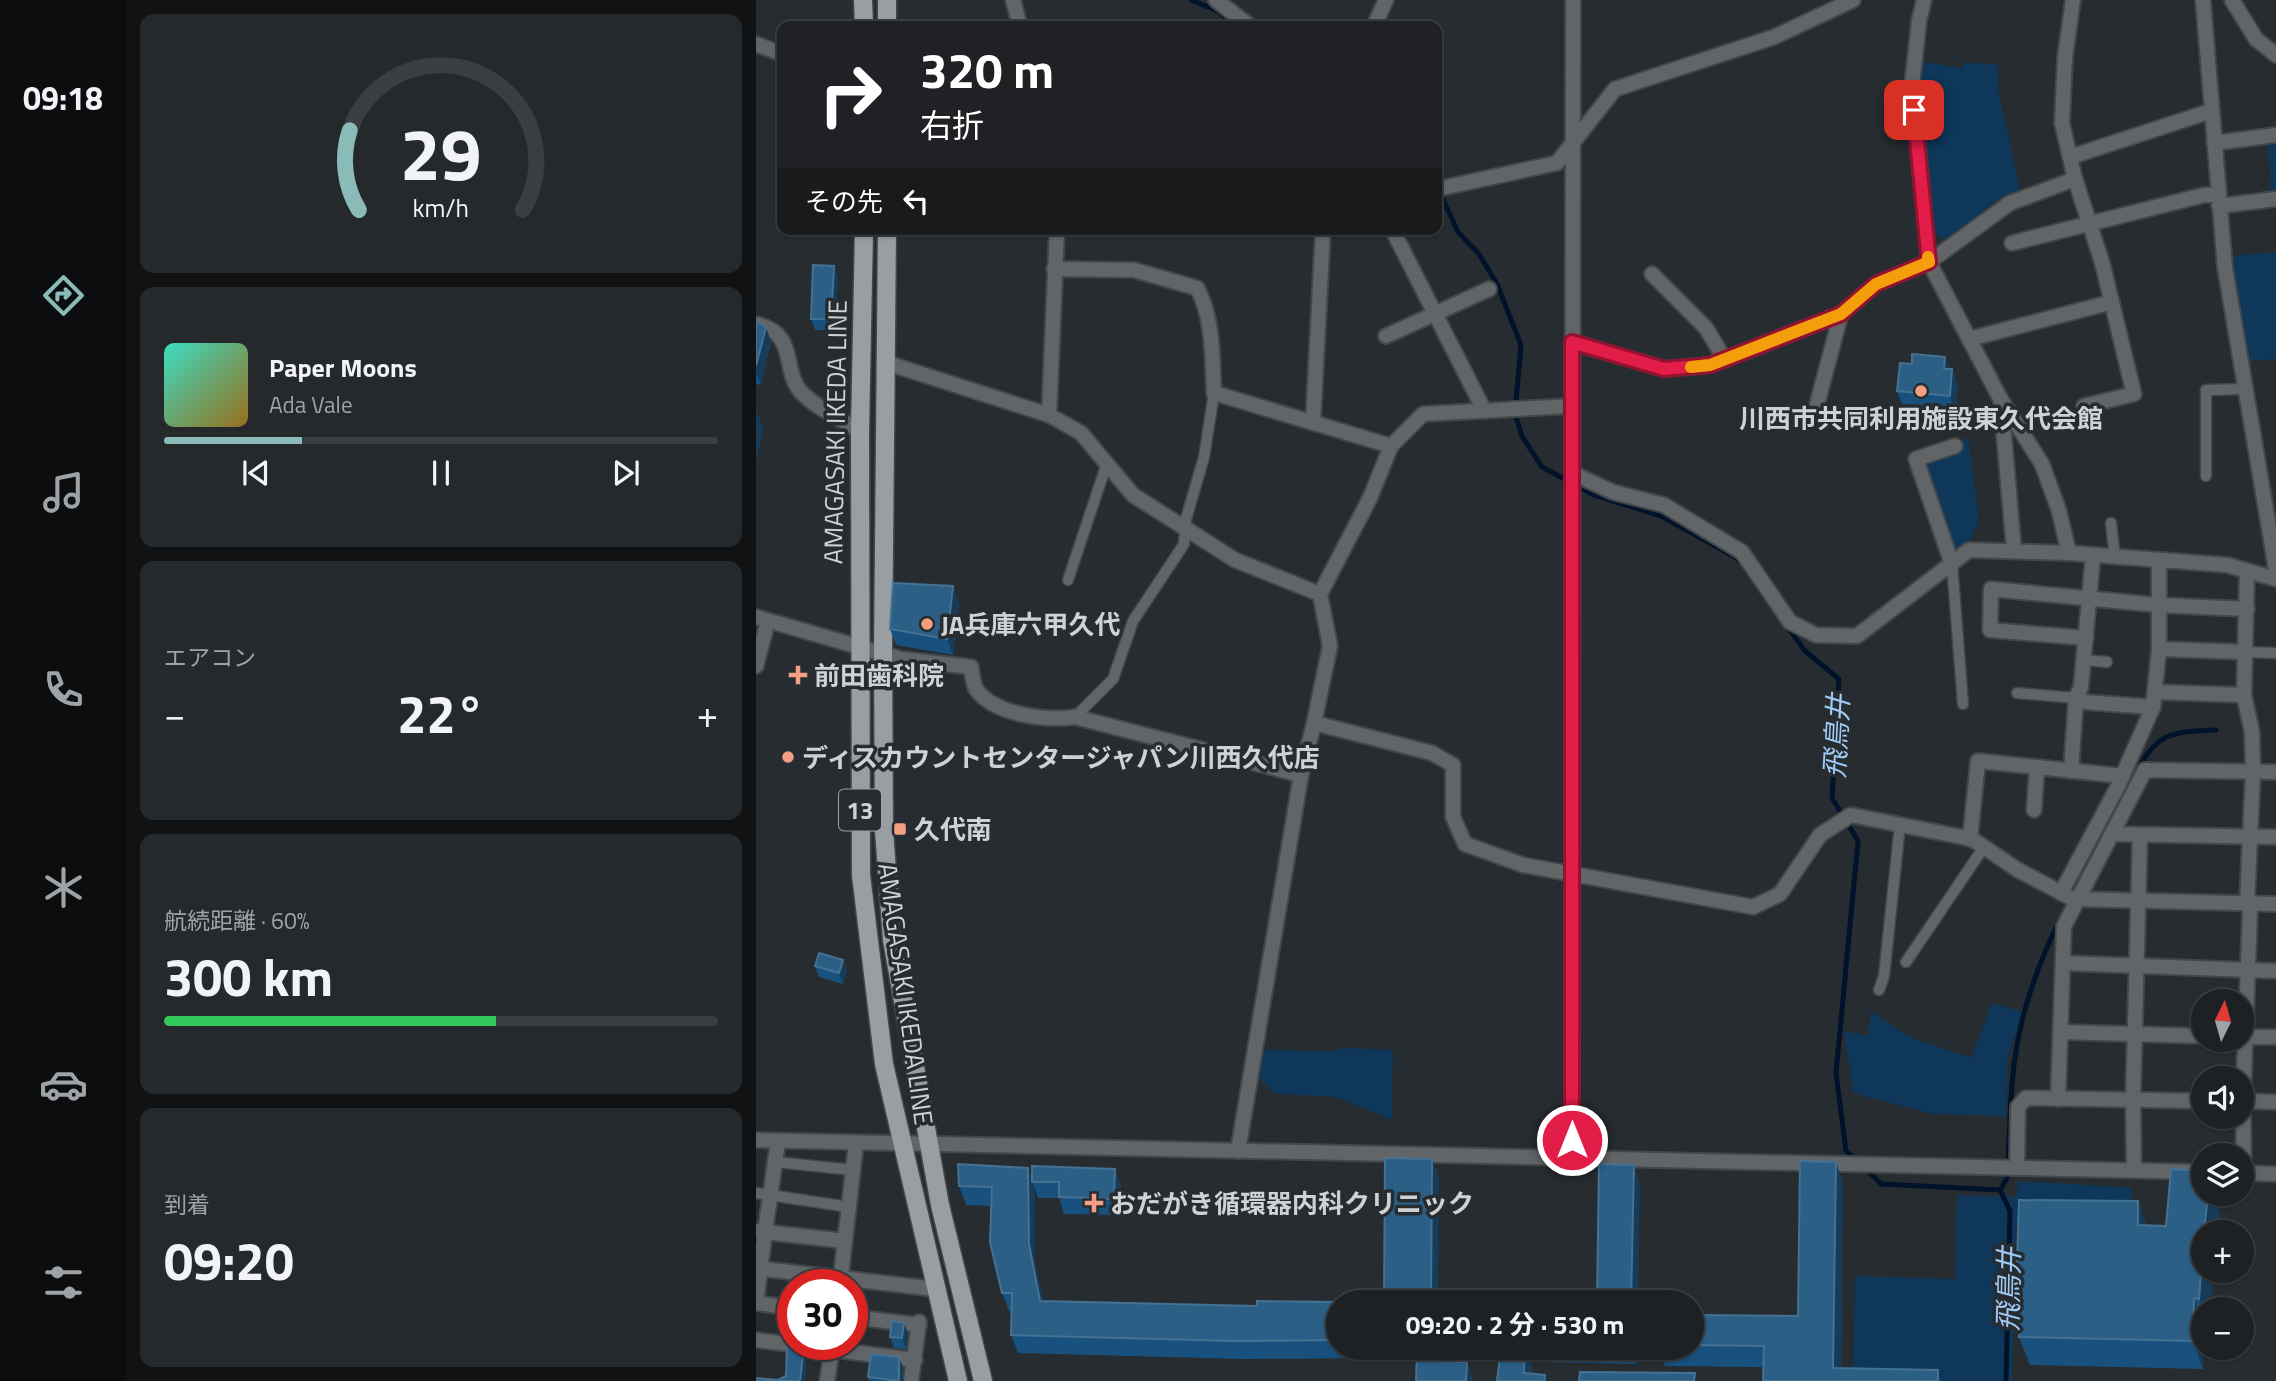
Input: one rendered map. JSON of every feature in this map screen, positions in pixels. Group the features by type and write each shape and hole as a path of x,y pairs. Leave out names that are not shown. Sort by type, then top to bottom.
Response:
{"main road":[{"path":"863,0 864,21"},
{"path":"887,0 887,21"},
{"name":"AMAGASAKI IKEDA LINE","path":"864,235 859,646 861,875 884,1065 958,1381"},
{"name":"AMAGASAKI IKEDA LINE","path":"887,235 884,830 892,940 940,1205 983,1381"}],"street":[{"path":"1013,0 1019,21"},
{"path":"1216,0 1243,21"},
{"path":"1376,21 1386,0"},
{"path":"1572,1156 1573,0"},
{"path":"1442,188 1557,163 1573,146 1615,89 1774,37 1853,0"},
{"path":"1924,0 1912,85 1929,262 2000,398 2042,464 2059,511 2069,553"},
{"path":"2073,0 2065,57 2062,123 2075,179 2112,302 2134,394 2084,406"},
{"path":"2203,0 2225,268 2247,389 2271,497 2276,569"},
{"path":"2232,0 2256,39 2276,55"},
{"path":"756,44 777,52"},
{"path":"2070,157 2211,111"},
{"path":"2214,144 2276,135"},
{"path":"1572,342 1664,369 1710,365 1841,314 1876,284 1929,262 2010,203 2075,179"},
{"path":"2012,243 2204,195 2219,200 2276,199"},
{"path":"1049,415 1056,235"},
{"path":"1313,423 1323,235"},
{"path":"1395,235 1484,411"},
{"path":"1055,269 1134,270 1198,288 1204,300 1210,335 1214,393 1391,446"},
{"path":"1652,274 1706,328 1725,360"},
{"path":"1386,336 1489,289"},
{"path":"1969,339 2112,302"},
{"path":"1815,412 1841,314"},
{"path":"756,324 771,327 784,343 800,391 860,431"},
{"path":"887,363 1049,415 1081,433 1133,495 1185,530 1235,560 1320,594"},
{"path":"2000,398 2014,550"},
{"path":"1238,1151 1301,775 1330,646 1320,594 1370,498 1391,446 1423,414 1572,406"},
{"path":"1952,564 1916,459 1955,446"},
{"path":"1572,472 1613,492 1664,505 1742,552 1790,622 1816,635 1857,636 1969,550 2069,553 2159,562 2173,560 2214,564 2276,579"},
{"path":"2071,771 2076,698 2081,687 2093,556"},
{"path":"2061,893 2123,776 2153,707 2159,649 2159,562"},
{"path":"2247,571 2244,695 2252,733 2253,772 2247,904 2250,911 2247,989"},
{"path":"2086,638 1990,635 1991,589 2158,605 2247,609"},
{"path":"756,666 762,619 901,659 971,667 975,688 1000,708 1059,719 1074,718 1301,775"},
{"path":"2159,649 2246,652"},
{"path":"2155,692 2244,695"},
{"path":"2076,698 2084,702 2153,707"},
{"path":"1314,723 1432,753 1453,765 1452,817 1465,844 1523,866 1753,907 1780,894 1820,835 1850,815 1970,839 2018,870 2061,893 2080,899 2276,904"},
{"path":"1970,839 1978,761 2123,776"},
{"path":"2034,810 2037,767"},
{"path":"2058,1099 2064,926 2145,770 2276,772"},
{"path":"2112,834 2276,837"},
{"path":"2134,1170 2134,1034 2140,835"},
{"path":"2063,963 2276,971"},
{"path":"2060,1032 2191,1036"},
{"path":"2254,1037 2276,1037"},
{"path":"2017,1168 2018,1107 2026,1098 2191,1101"},
{"path":"2254,1101 2276,1102"},
{"path":"756,1140 902,1146 1572,1156 2191,1172"},
{"path":"777,1306 756,1303 763,1194 775,1162 778,1141"},
{"path":"842,1269 856,1144"},
{"path":"2254,1173 2276,1174"},
{"path":"760,1231 845,1241"},
{"path":"758,1268 777,1271"},
{"path":"868,1283 935,1289"},
{"path":"868,1319 919,1324 911,1381"},
{"path":"756,1340 777,1342"},
{"path":"868,1353 915,1360"},
{"path":"827,1381 831,1360"}],"lane":[{"path":"2206,476 2206,390 2247,389"},
{"path":"1074,718 1113,679 1133,621 1184,544 1185,530 1204,457 1214,393"},
{"path":"1068,580 1107,463"},
{"path":"2111,523 2115,558"},
{"path":"1952,564 1963,704"},
{"path":"2246,652 2276,653"},
{"path":"2084,660 2107,662"},
{"path":"2017,693 2076,698"},
{"path":"1879,990 1884,976 1900,825"},
{"path":"1906,962 1984,847"},
{"path":"775,1162 853,1170"},
{"path":"763,1194 849,1207"}],"shaded area":[{"path":"1921,62 1963,68 1965,62 1998,65 1998,88 2020,189 1997,201 1945,240 1930,229 1918,90"},
{"path":"2276,139 2276,194 2271,194 2268,141"},
{"path":"2276,252 2276,359 2245,361 2230,256"},
{"path":"1968,438 1979,521 1967,546 1954,551 1921,453"},
{"path":"1992,1003 2023,1012 2008,1056 2006,1116 1933,1114 1853,1093 1844,1032 1868,1035 1871,1011 1910,1037 1971,1058"},
{"path":"1344,1048 1393,1050 1392,1120 1337,1097 1275,1094 1257,1076 1262,1051 1323,1051"},
{"path":"2018,1181 2132,1188 2130,1227 2016,1225 2012,1381 1853,1381 1855,1276 1955,1279 1957,1195 2016,1197"}],"building":[{"path":"813,265 834,266 834,319 811,319"},
{"path":"756,322 766,327 756,366"},
{"path":"1912,354 1945,357 1944,369 1952,369 1950,396 1897,391 1900,363 1912,364"},
{"name":"JA兵庫六甲久代","path":"893,583 953,586 947,639 890,629"},
{"path":"819,953 843,960 839,973 815,966"},
{"path":"1385,1158 1432,1159 1431,1290 1384,1290"},
{"path":"1800,1161 1836,1162 1833,1368 1938,1370 1938,1381 1763,1381 1764,1346 1704,1345 1704,1315 1798,1316"},
{"path":"958,1164 1028,1168 1029,1244 1040,1301 1257,1306 1257,1301 1326,1302 1326,1340 1234,1341 1011,1335 1012,1293 1002,1293 990,1242 992,1187 959,1186"},
{"path":"1599,1164 1634,1165 1631,1290 1597,1290"},
{"path":"1032,1166 1115,1169 1114,1199 1059,1197 1059,1182 1032,1182"},
{"path":"2171,1169 2191,1170 2191,1206 2207,1206 2205,1220 2191,1220 2191,1283 2200,1283 2199,1297 2191,1297 2191,1341 2019,1337 2020,1292 2016,1292 2019,1200 2138,1201 2138,1225 2166,1226"},
{"path":"892,1321 904,1323 902,1338 890,1337"},
{"path":"871,1354 899,1357 899,1381 868,1377"},
{"path":"786,1360 802,1360 800,1381 756,1381 756,1378 778,1380 786,1376"},
{"path":"1417,1360 1467,1362 1466,1381 1416,1381"},
{"path":"1500,1360 1525,1360 1524,1373 1545,1375 1544,1381 1497,1381"},
{"path":"1580,1372 1695,1373 1694,1381 1579,1381"}],"waterway":[{"name":"飛鳥井","path":"1191,0 1218,11 1229,21"},
{"name":"飛鳥井","path":"1442,197 1458,232 1479,254 1497,284 1521,345 1515,414 1522,436 1542,467 1594,495 1661,516 1743,564"},
{"name":"飛鳥井","path":"1787,626 1805,651 1839,679 1832,798 1858,841 1836,1073 1846,1151 1858,1162"},
{"path":"2137,771 2152,748 2168,736 2216,730"},
{"path":"2000,1190 2007,1178 2012,1088 2022,1023 2038,970 2060,920"},
{"name":"飛鳥井","path":"1865,1168 1881,1184 2000,1190 2010,1211 2006,1381"}],"slow traffic":[{"path":"1691,367 1710,365 1841,314 1876,284 1929,262 1928,257"}],"place":[{"name":"川西市共同利用施設東久代会館","path":"1921,391"},
{"name":"JA兵庫六甲久代","path":"927,624"},
{"name":"前田歯科院","path":"798,675"},
{"name":"ディスカウントセンタージャパン川西久代店","path":"788,757"},
{"name":"久代南","path":"900,829"},
{"name":"おだがき循環器内科クリニック","path":"1094,1203"}],"route":[{"path":"1572,1140 1572,342 1664,369 1710,365 1841,314 1876,284 1929,262 1914,110"}]}
